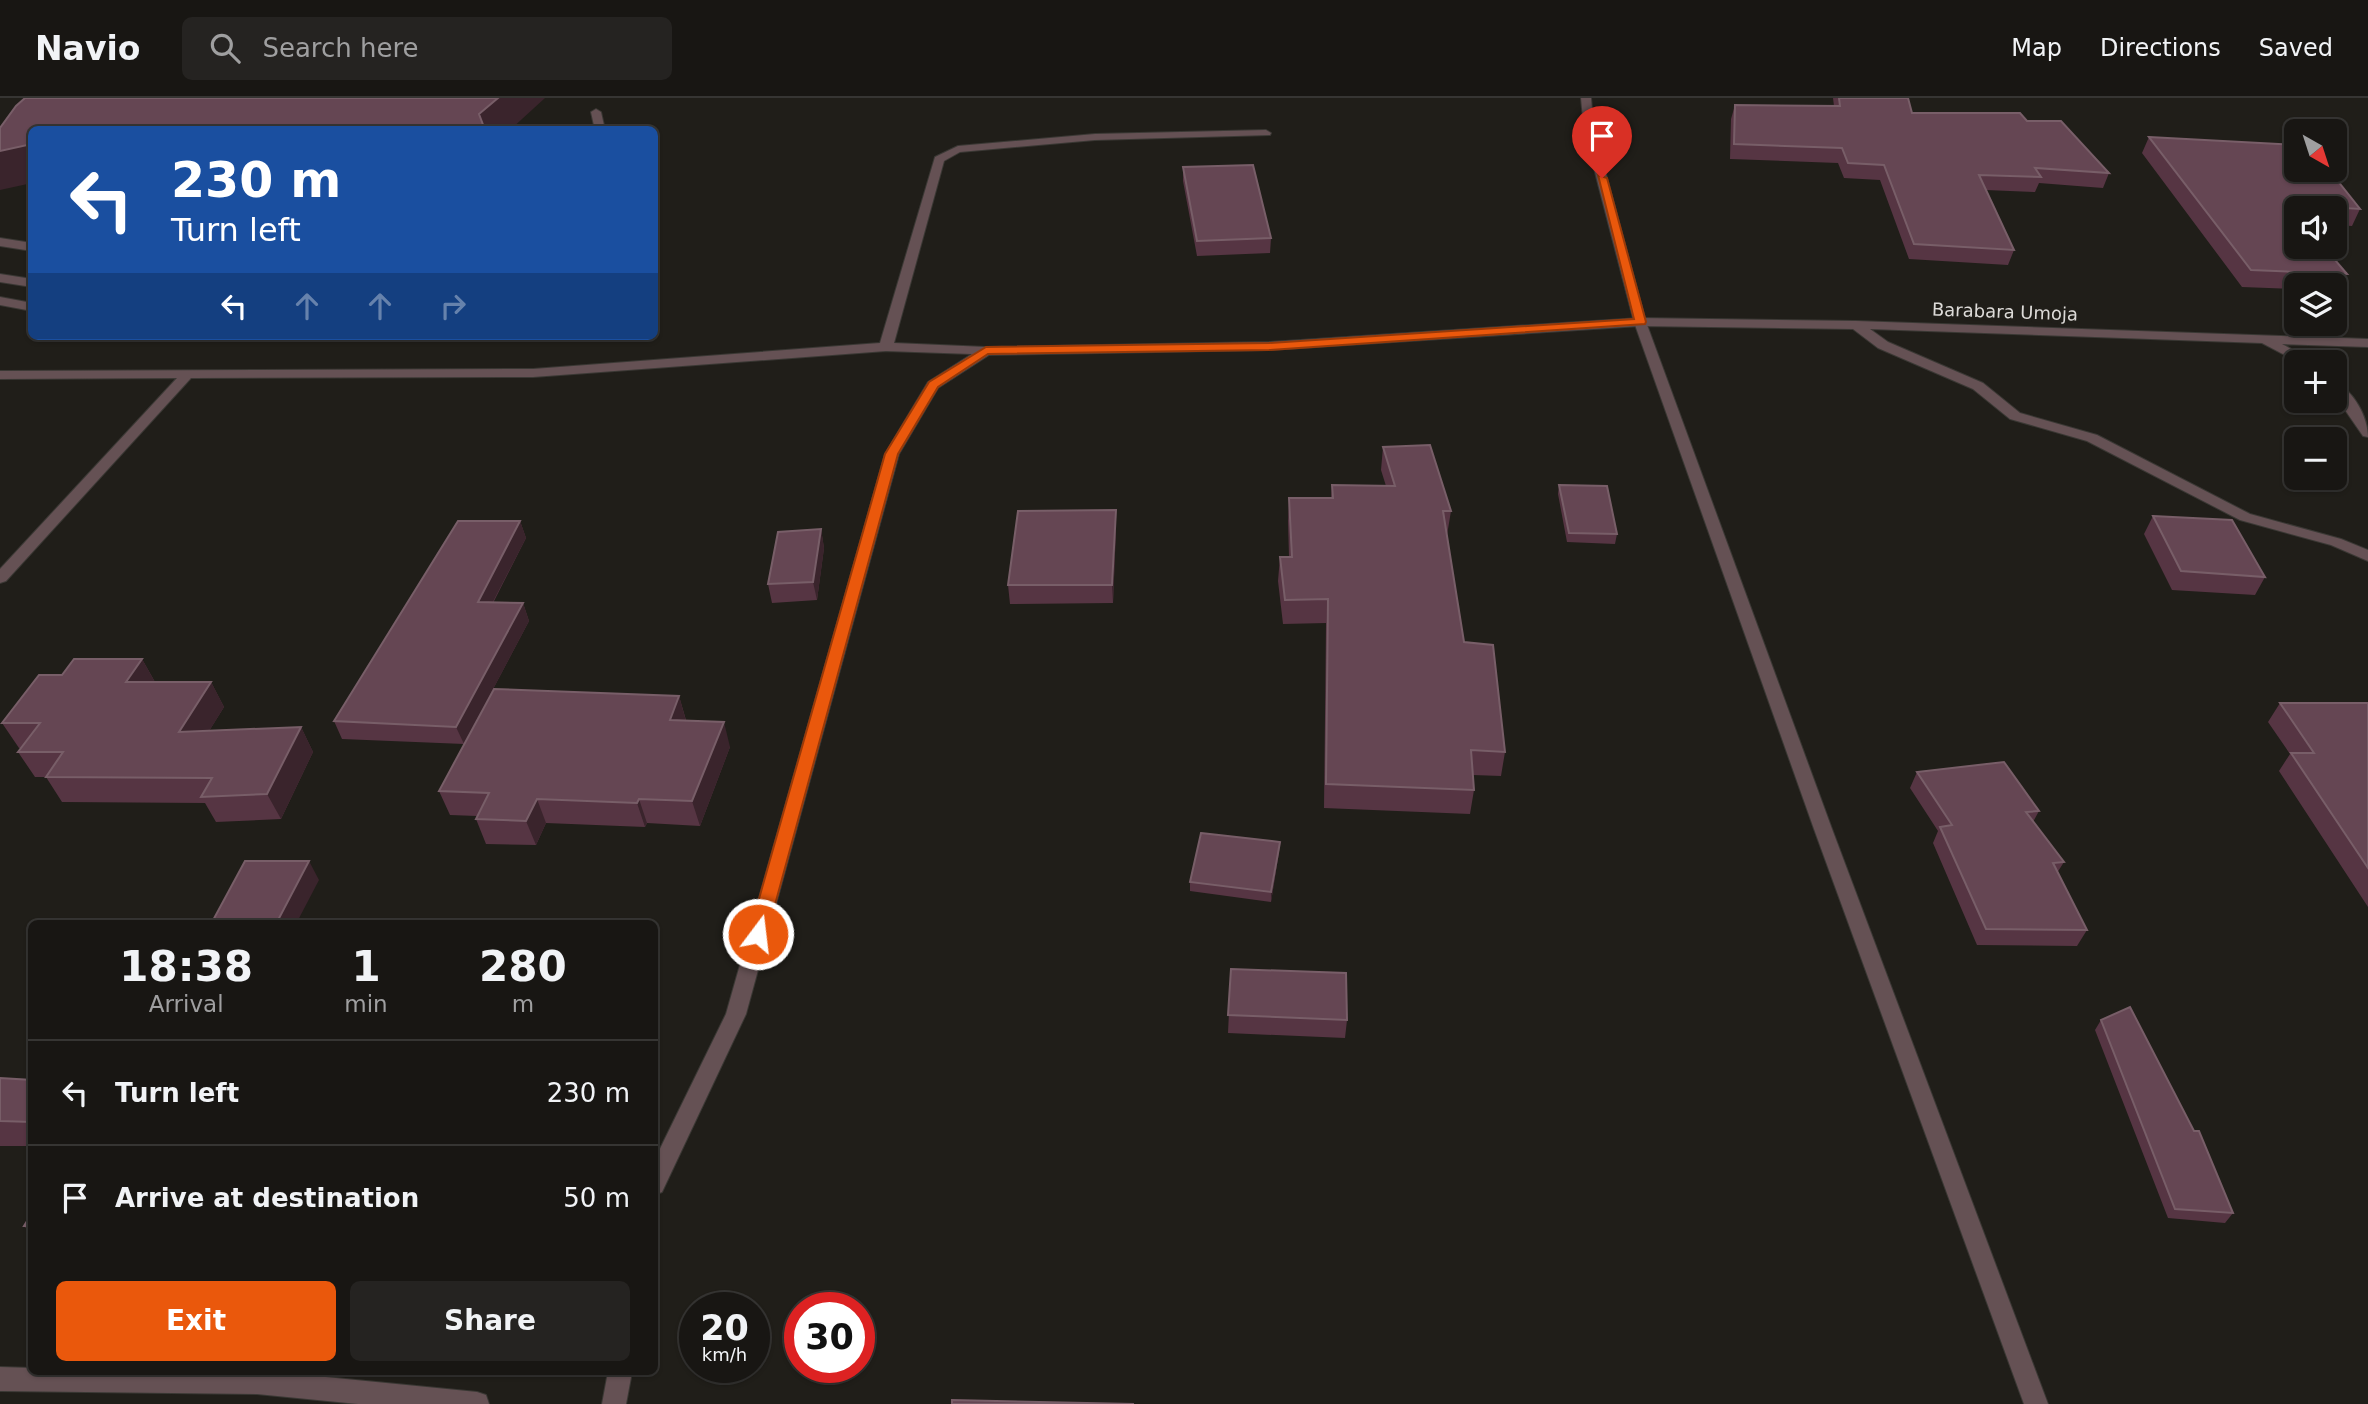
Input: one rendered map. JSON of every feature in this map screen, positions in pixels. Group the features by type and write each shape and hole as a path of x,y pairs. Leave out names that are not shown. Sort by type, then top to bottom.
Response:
{"street":[{"path":"1586,98 1589,130 1640,322 1828,842 2036,1404"},
{"path":"596,111 599,126"},
{"path":"886,347 939,159 958,149 1096,137 1266,132"},
{"path":"0,242 28,246"},
{"path":"0,278 28,282"},
{"path":"0,301 28,306"},
{"name":"Barabara Umoja","path":"0,375 533,373 886,347 986,351 1269,346 1640,322 1856,324 2368,343"},
{"path":"1856,324 1883,345 1978,386 2015,416 2092,438 2245,517 2336,542 2368,556"},
{"path":"2262,339 2284,350"},
{"path":"658,1177 736,1014 892,454 933,385 986,351"},
{"path":"0,578 190,373"},
{"path":"2347,400 2368,433"},
{"path":"614,1404 619,1375"},
{"path":"0,1379 257,1382 477,1404"}],"building":[{"path":"25,98 498,98 479,114 484,126 28,126 28,145 0,151 0,128"},
{"path":"1839,98 1908,98 1912,113 2020,113 2027,121 2061,121 2109,173 2035,168 2041,177 1979,175 2014,250 1914,244 1884,165 1848,163 1842,148 1734,144 1735,105 1840,106"},
{"path":"2149,137 2284,144 2284,182 2339,182 2360,209 2347,208 2347,196 2284,196 2284,259 2334,259 2346,273 2251,270"},
{"path":"1253,165 1271,238 1197,241 1183,167"},
{"path":"1430,445 1451,511 1443,511 1464,642 1493,645 1505,752 1471,750 1474,790 1326,784 1328,599 1285,600 1280,557 1292,557 1289,498 1333,498 1332,485 1395,486 1383,447"},
{"path":"1559,485 1607,486 1617,534 1569,533"},
{"path":"1116,510 1112,585 1008,585 1018,511"},
{"path":"2153,516 2232,520 2265,577 2181,571"},
{"path":"458,521 520,521 478,602 523,603 456,727 334,721"},
{"path":"821,529 813,582 768,584 778,532"},
{"path":"74,659 142,659 126,682 211,682 179,732 301,727 267,794 201,797 212,778 46,777 63,752 18,752 40,723 2,723 39,675 62,675"},
{"path":"494,689 679,696 670,720 724,722 692,801 639,799 637,803 537,799 526,821 476,819 489,793 439,791"},
{"path":"2280,703 2368,703 2368,868 2291,753 2314,753"},
{"path":"2004,762 2039,811 2026,812 2064,862 2053,863 2087,930 1986,929 1940,827 1952,825 1917,772"},
{"path":"1201,833 1280,842 1271,892 1190,882"},
{"path":"245,861 309,861 278,920 213,920"},
{"path":"1231,969 1346,973 1347,1020 1228,1015"},
{"path":"2130,1007 2194,1131 2199,1131 2233,1213 2175,1209 2101,1020"},
{"path":"0,1078 28,1080 28,1122 0,1121"},
{"path":"952,1400 1134,1404 952,1404"}],"route":[{"path":"758,934 892,454 933,385 986,351 1269,346 1640,322 1602,178"}]}
